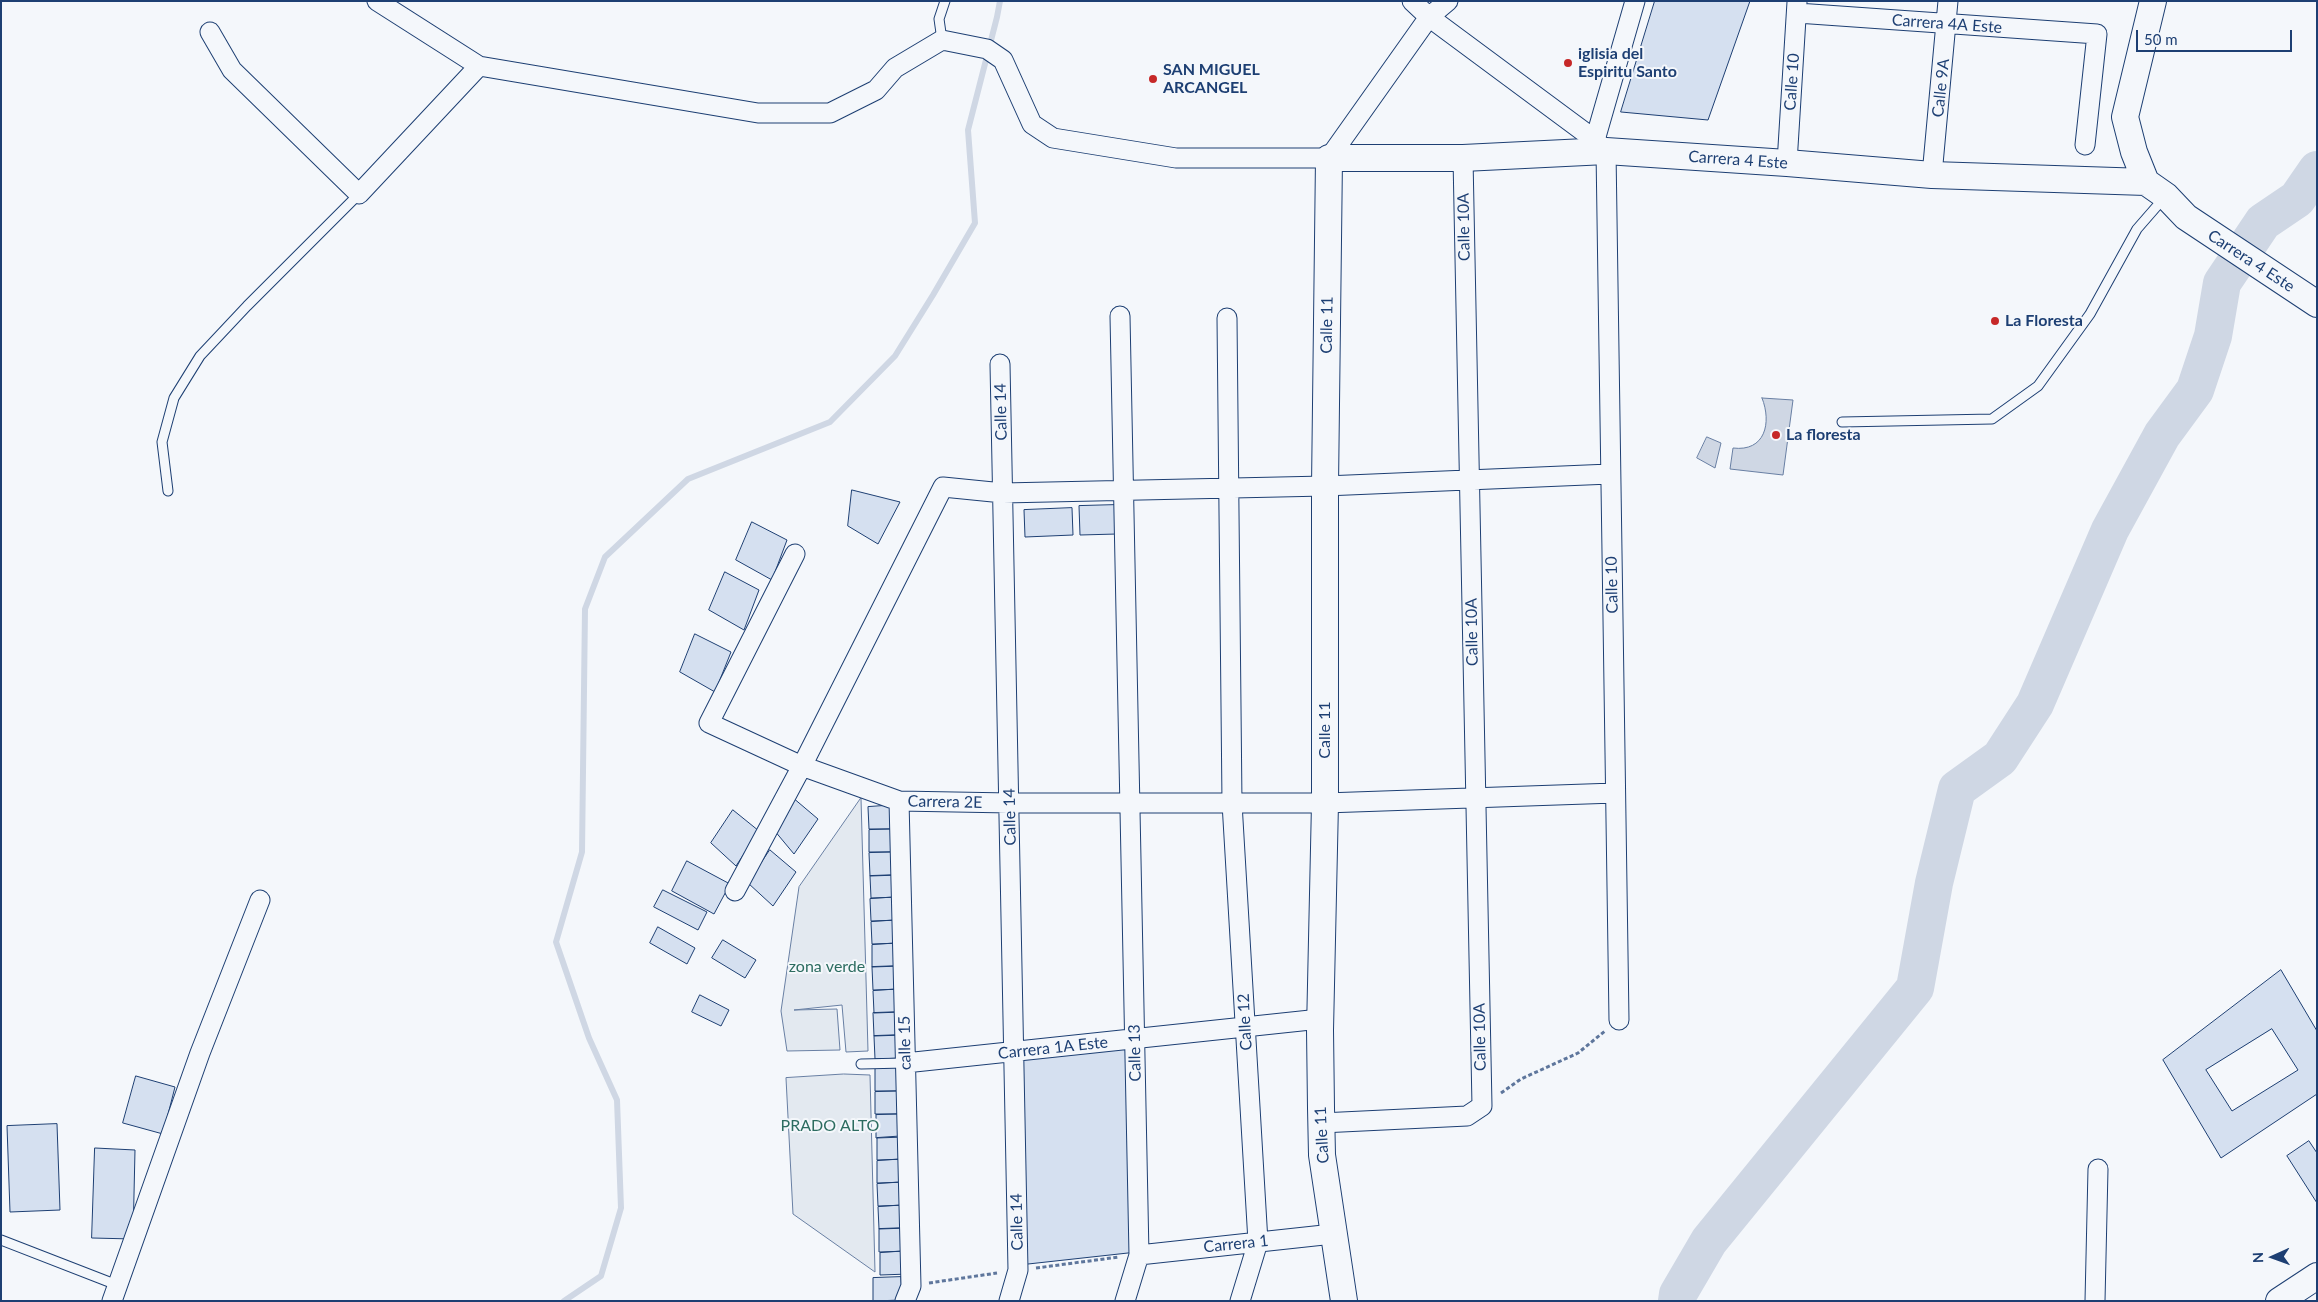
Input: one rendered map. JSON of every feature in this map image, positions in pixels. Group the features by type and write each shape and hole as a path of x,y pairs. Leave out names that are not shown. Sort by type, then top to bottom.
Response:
{"street":[{"path":"1412,1 1429,17 1600,146"},
{"path":"378,2 480,66 758,113 830,112 876,90 896,68 942,40 987,49 1003,60 1032,124 1053,138 1176,158 1330,158 1429,17 1448,1"},
{"name":"Calle 10","path":"1619,1020 1610,474 1600,146 1635,1"},
{"name":"Calle 9A","path":"1932,176 1948,1"},
{"path":"2152,1 2126,117 2134,152 2156,189"},
{"name":"Calle 10","path":"1787,162 1797,7"},
{"name":"Carrera 4A Este","path":"1797,7 1947,24 2097,34 2085,146"},
{"path":"210,32 232,70 359,194 480,66"},
{"name":"Carrera 4 Este","path":"1330,158 1463,158 1600,146 1932,176 2156,189 2186,217 2317,304"},
{"name":"Calle 11","path":"1330,158 1325,486 1325,803 1320,1019 1321,1123 1322,1155 1344,1301"},
{"name":"Calle 10A","path":"1463,158 1482,1106"},
{"name":"Calle 13","path":"1120,316 1139,1255 1125,1301"},
{"name":"Calle 12","path":"1227,318 1232,803 1258,1242"},
{"name":"Calle 14","path":"1000,364 1018,1270 1008,1301"},
{"path":"735,891 802,766 943,487 1003,493 1325,486 1610,474"},
{"name":"Carrera 2E","path":"795,554 709,723 802,766 899,800 1010,803 1325,803 1615,792"},
{"name":"calle 15","path":"899,800 908,1293"},
{"path":"115,1293 200,1054 260,900"},
{"name":"Carrera 1A Este","path":"905,1063 1320,1019"},
{"path":"1321,1123 1467,1116 1482,1106"},
{"path":"2095,1301 2098,1169"},
{"name":"Carrera 1","path":"1139,1255 1333,1234"},
{"path":"1240,1301 1258,1242"},
{"path":"2279,1301 2317,1276"}],"lane":[{"path":"942,40 939,19 945,1"},
{"path":"1842,422 1992,419 2038,386 2090,314 2137,229 2156,189"},
{"path":"168,491 162,442 174,398 200,356 246,306 359,194"},
{"path":"861,1064 905,1063"},
{"path":"1,1240 115,1293"}],"path":[{"path":"1482,1106 1521,1079 1578,1053 1619,1020"}],"green space":[{"name":"zona verde","path":"861,798 868,1051 846,1052 842,1005 794,1010 837,1009 840,1050 787,1051 781,1011 799,887"},
{"name":"PRADO ALTO","path":"844,1074 870,1075 875,1272 793,1214 786,1078"}],"shaded area":[{"name":"La floresta","path":"1762,398 1793,400 1783,475 1730,469 1733,448 1744,448 1752,445 1759,441 1763,434 1766,426 1766,417"},
{"path":"1707,437 1721,443 1715,468 1697,458"}],"building":[{"path":"1655,1 1750,1 1708,120 1621,112"},
{"path":"852,490 900,502 878,544 848,526"},
{"path":"1116,505 1117,534 1080,535 1079,506"},
{"path":"1072,508 1073,535 1025,537 1024,510"},
{"path":"752,522 787,540 772,580 736,560"},
{"path":"725,572 759,590 744,630 709,610"},
{"path":"695,634 731,652 715,692 680,672"},
{"path":"792,797 818,819 794,854 774,830"},
{"path":"897,805 898,829 869,829 868,807"},
{"path":"733,810 759,831 736,866 711,843"},
{"path":"898,829 898,852 869,852 869,830"},
{"path":"770,850 796,872 773,906 748,883"},
{"path":"898,852 899,875 870,876 869,853"},
{"path":"687,861 730,884 714,914 672,891"},
{"path":"899,875 900,897 871,898 870,876"},
{"path":"663,890 707,912 698,930 654,907"},
{"path":"899,897 900,920 871,921 870,899"},
{"path":"900,920 901,943 872,944 871,922"},
{"path":"658,927 695,948 687,964 650,943"},
{"path":"723,940 756,960 745,978 712,958"},
{"path":"901,943 901,966 872,967 872,945"},
{"path":"901,966 902,989 873,990 872,967"},
{"path":"2281,970 2317,1031 2317,1094 2221,1158 2163,1060","holes":["2272,1029 2298,1070 2232,1111 2206,1070"]},
{"path":"902,989 902,1012 874,1013 873,991"},
{"path":"700,995 729,1010 721,1026 692,1012"},
{"path":"902,1012 903,1035 874,1036 873,1013"},
{"path":"903,1035 903,1058 875,1059 874,1036"},
{"path":"1133,1041 1137,1252 1019,1265 1015,1054"},
{"path":"903,1067 904,1091 875,1091 875,1069"},
{"path":"136,1076 175,1087 163,1134 123,1123"},
{"path":"904,1091 904,1114 875,1114 875,1092"},
{"path":"905,1114 905,1137 876,1138 876,1115"},
{"path":"57,1124 60,1210 10,1212 7,1126"},
{"path":"906,1136 906,1159 877,1160 877,1138"},
{"path":"2309,1141 2317,1153 2317,1203 2287,1156"},
{"path":"95,1148 135,1150 133,1239 92,1238"},
{"path":"906,1159 906,1182 877,1183 877,1161"},
{"path":"906,1182 907,1205 878,1206 877,1184"},
{"path":"907,1205 908,1228 879,1229 878,1207"},
{"path":"907,1228 908,1251 879,1252 879,1229"},
{"path":"908,1251 909,1274 880,1275 880,1253"},
{"path":"901,1277 902,1300 873,1301 873,1278"}],"waterway":[{"path":"564,1301 601,1276 621,1208 617,1100 589,1038 556,942 582,852 585,609 605,557 688,479 830,422 895,356 975,223 968,130 1000,1"},
{"path":"1677,1301 1678,1294 1709,1241 1915,988 1934,883 1957,789 2000,758 2035,704 2110,530 2162,435 2195,390 2213,336 2222,283 2263,222 2297,199 2317,170"}],"place":[{"name":"iglisia del Espiritu Santo","path":"1568,63"},
{"name":"SAN MIGUEL ARCANGEL","path":"1153,79"},
{"name":"La Floresta","path":"1995,321"},
{"name":"La floresta","path":"1776,435"}]}
